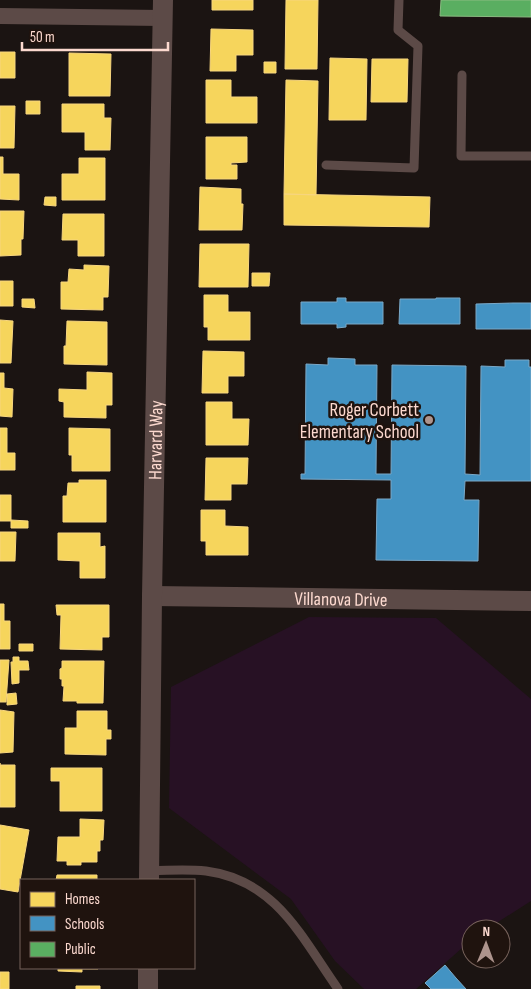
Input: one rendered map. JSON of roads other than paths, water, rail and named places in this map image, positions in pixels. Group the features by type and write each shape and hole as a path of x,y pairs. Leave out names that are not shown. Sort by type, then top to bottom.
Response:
{"street":[{"path":"0,16 162,9"},
{"name":"Harvard Way","path":"149,875 162,9"},
{"name":"Villanova Drive","path":"152,596 531,601"},
{"path":"148,969 148,989"}],"lane":[{"path":"326,165 414,168 418,46 398,30 399,0"},
{"path":"462,75 461,156 531,156"},
{"path":"149,875 207,871 234,878 258,890 281,909 338,989"}],"place":[{"name":"Roger Corbett Elementary School","path":"429,420"}]}
